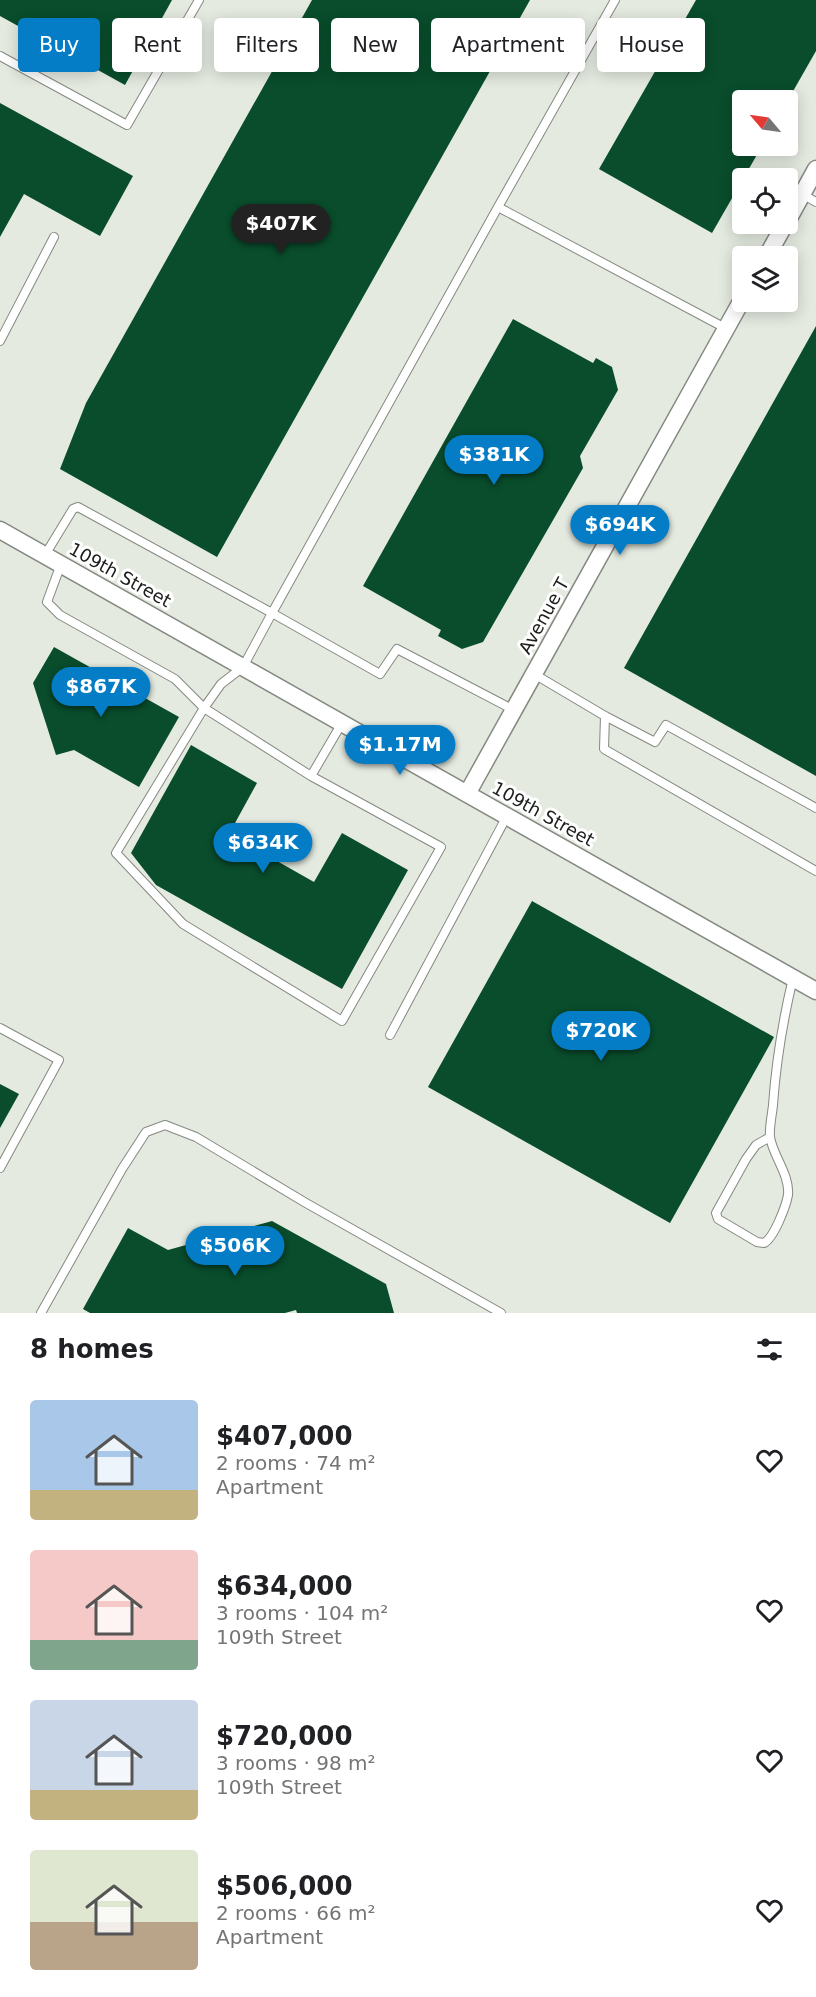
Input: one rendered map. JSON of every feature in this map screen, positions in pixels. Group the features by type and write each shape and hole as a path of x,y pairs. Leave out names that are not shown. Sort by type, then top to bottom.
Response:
{"street":[{"path":"798,209 809,198 816,169"},
{"name":"Avenue T","path":"467,794 736,312"},
{"name":"109th Street","path":"0,530 816,991"}],"lane":[{"path":"0,56 127,125 199,0"},
{"path":"62,564 47,602 60,615 175,679 204,708 311,776 441,847 342,1021 183,924 116,854 204,708 221,684 243,667 615,0"},
{"path":"498,207 727,329"},
{"path":"0,341 54,237"},
{"path":"45,555 73,509 78,507 380,674 397,649 513,710"},
{"path":"534,674 605,716 655,742 666,725 816,808"},
{"path":"605,716 604,750 816,871"},
{"path":"311,776 342,723"},
{"path":"390,1035 507,816"},
{"path":"770,1137 756,1145 746,1159 716,1213 718,1219 764,1244 774,1233 788,1194 783,1172 770,1137 782,1023 793,978"},
{"path":"0,1028 59,1060 0,1168"},
{"path":"41,1313 122,1169 146,1132 165,1125 196,1137 306,1203 501,1313"}],"building":[{"path":"0,0 172,0 162,18 112,18 112,72 132,72 125,85 100,71 100,18 18,18 18,26 0,16"},
{"path":"312,0 530,0 520,18 431,18 431,72 490,72 217,557 60,469 86,403 272,72 319,72 319,18 302,18"},
{"path":"696,0 816,0 816,51 794,90 732,90 732,156 756,156 749,168 732,168 732,198 712,233 599,169 655,72 705,72 705,18 686,18"},
{"path":"0,103 133,176 100,236 24,194 0,237"},
{"path":"513,319 593,363 596,358 612,367 618,390 580,456 583,468 483,642 462,649 438,636 441,630 363,586"},
{"path":"816,326 816,776 624,668"},
{"path":"54,647 179,717 139,787 74,750 56,755 33,683"},
{"path":"191,745 257,783 229,834 314,882 342,833 408,870 342,989 156,885 131,853"},
{"path":"532,901 774,1037 670,1223 428,1087"},
{"path":"0,1084 19,1094 0,1128"},
{"path":"272,1221 386,1284 394,1313 297,1313 296,1310 285,1313 90,1313 83,1309 128,1228 168,1250"}]}
